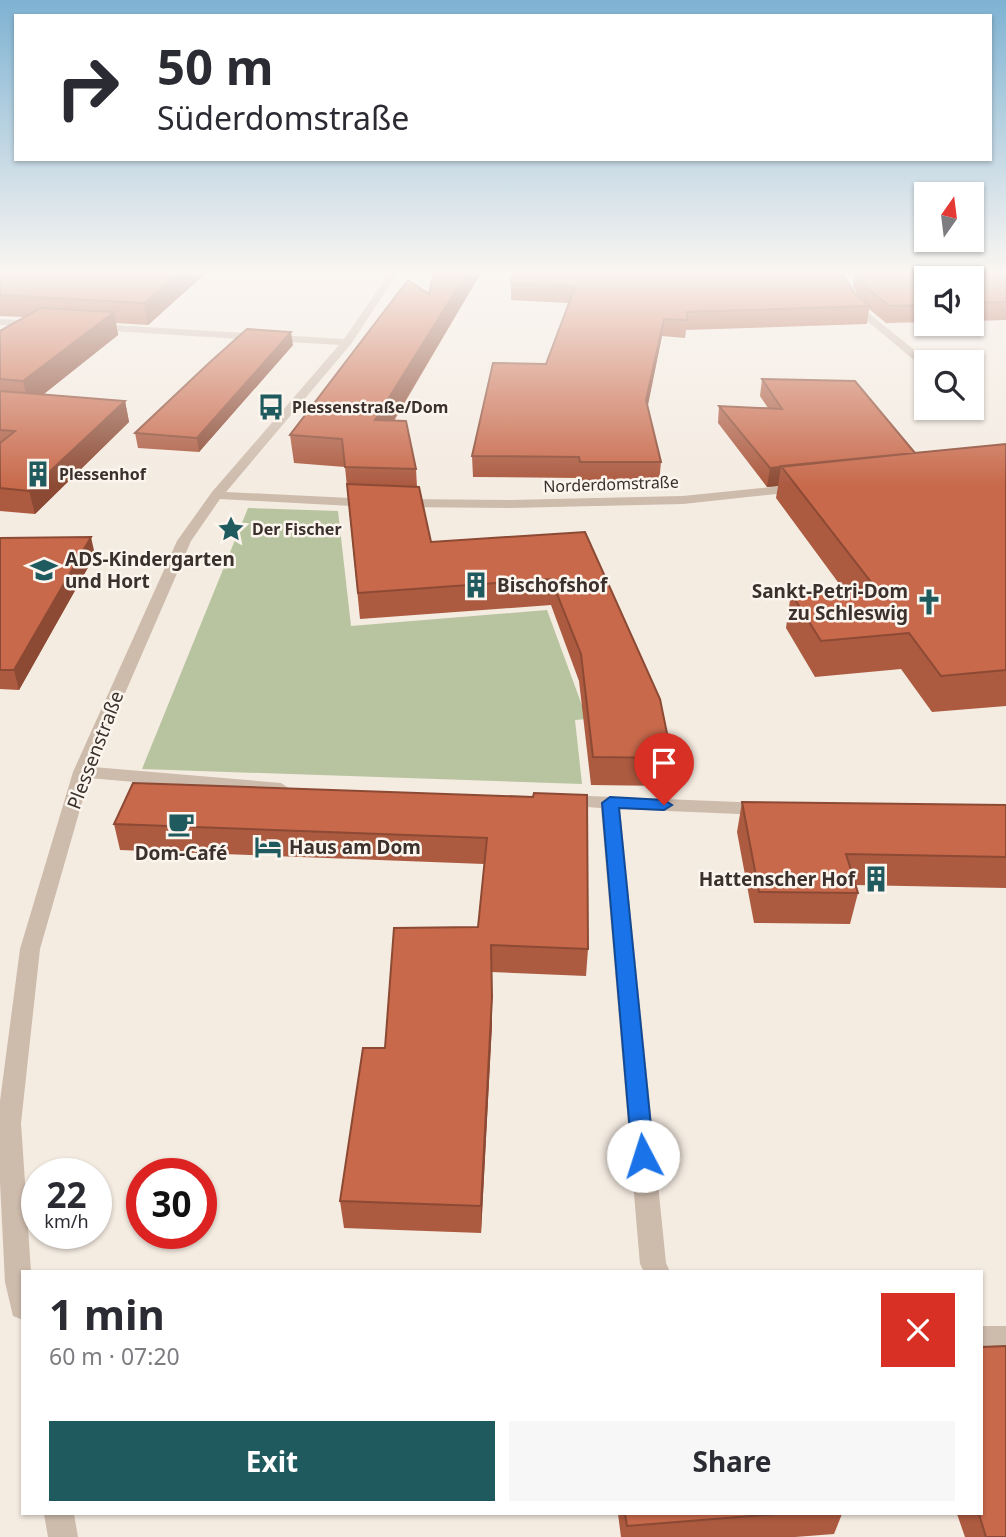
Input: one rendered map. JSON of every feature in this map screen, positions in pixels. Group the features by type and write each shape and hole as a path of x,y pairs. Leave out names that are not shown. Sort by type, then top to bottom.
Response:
{"street":[{"name":"Plessenstraße","path":"21,1297 9,1123 30,949 82,772 184,541 216,495 346,343"},
{"path":"899,343 914,355"},
{"name":"Norderdomstraße","path":"216,495 360,503 510,504 683,500 818,486"},
{"path":"82,772 294,790"},
{"path":"541,801 785,810"},
{"path":"610,803 653,1265 656,1270"},
{"path":"983,1339 1006,1339"},
{"path":"59,1515 63,1537"}],"green space":[{"path":"248,508 338,511 351,626 547,610 587,719 575,720 582,784 142,769"}],"building":[{"path":"0,343 73,343 23,381 0,379"},
{"path":"232,343 281,343 197,438 135,433"},
{"path":"360,343 423,343 375,420 406,421 416,469 345,467 342,439 290,435"},
{"path":"554,343 659,343 646,400 661,462 580,462 579,457 472,456 493,363 546,364"},
{"path":"762,379 855,381 915,453 770,468 719,406 782,409"},
{"path":"0,391 125,401 29,491 0,488 0,443 15,431 0,430"},
{"path":"1006,444 1006,670 941,676 909,633 821,641 791,593 874,586 781,466"},
{"path":"347,484 419,487 431,542 585,532 660,699 672,758 593,757 581,654 551,579 358,593"},
{"path":"91,537 14,670 0,670 0,538"},
{"path":"133,783 533,797 534,793 587,795 588,949 491,945 492,997 481,1206 340,1201 363,1048 385,1048 394,928 478,927 487,838 114,824"},
{"path":"742,802 1006,805 1006,857 846,854 858,893 759,892"},
{"path":"1006,1346 1006,1537 986,1537 979,1515 983,1515 983,1347"},
{"path":"625,1515 765,1515 627,1526"}],"place":[{"name":"Plessenstraße/Dom","path":"271,407"},
{"name":"Plessenhof","path":"38,474"},
{"name":"Der Fischer","path":"231,529"},
{"name":"ADS-Kindergarten und Hort","path":"44,570"},
{"name":"Bischofshof","path":"476,585"},
{"name":"Sankt-Petri-Dom zu Schleswig","path":"929,602"},
{"name":"Dom-Café","path":"181,824"},
{"name":"Haus am Dom","path":"268,847"},
{"name":"Hattenscher Hof","path":"876,879"}],"route":[{"path":"643,1156 610,803 664,805"}]}
